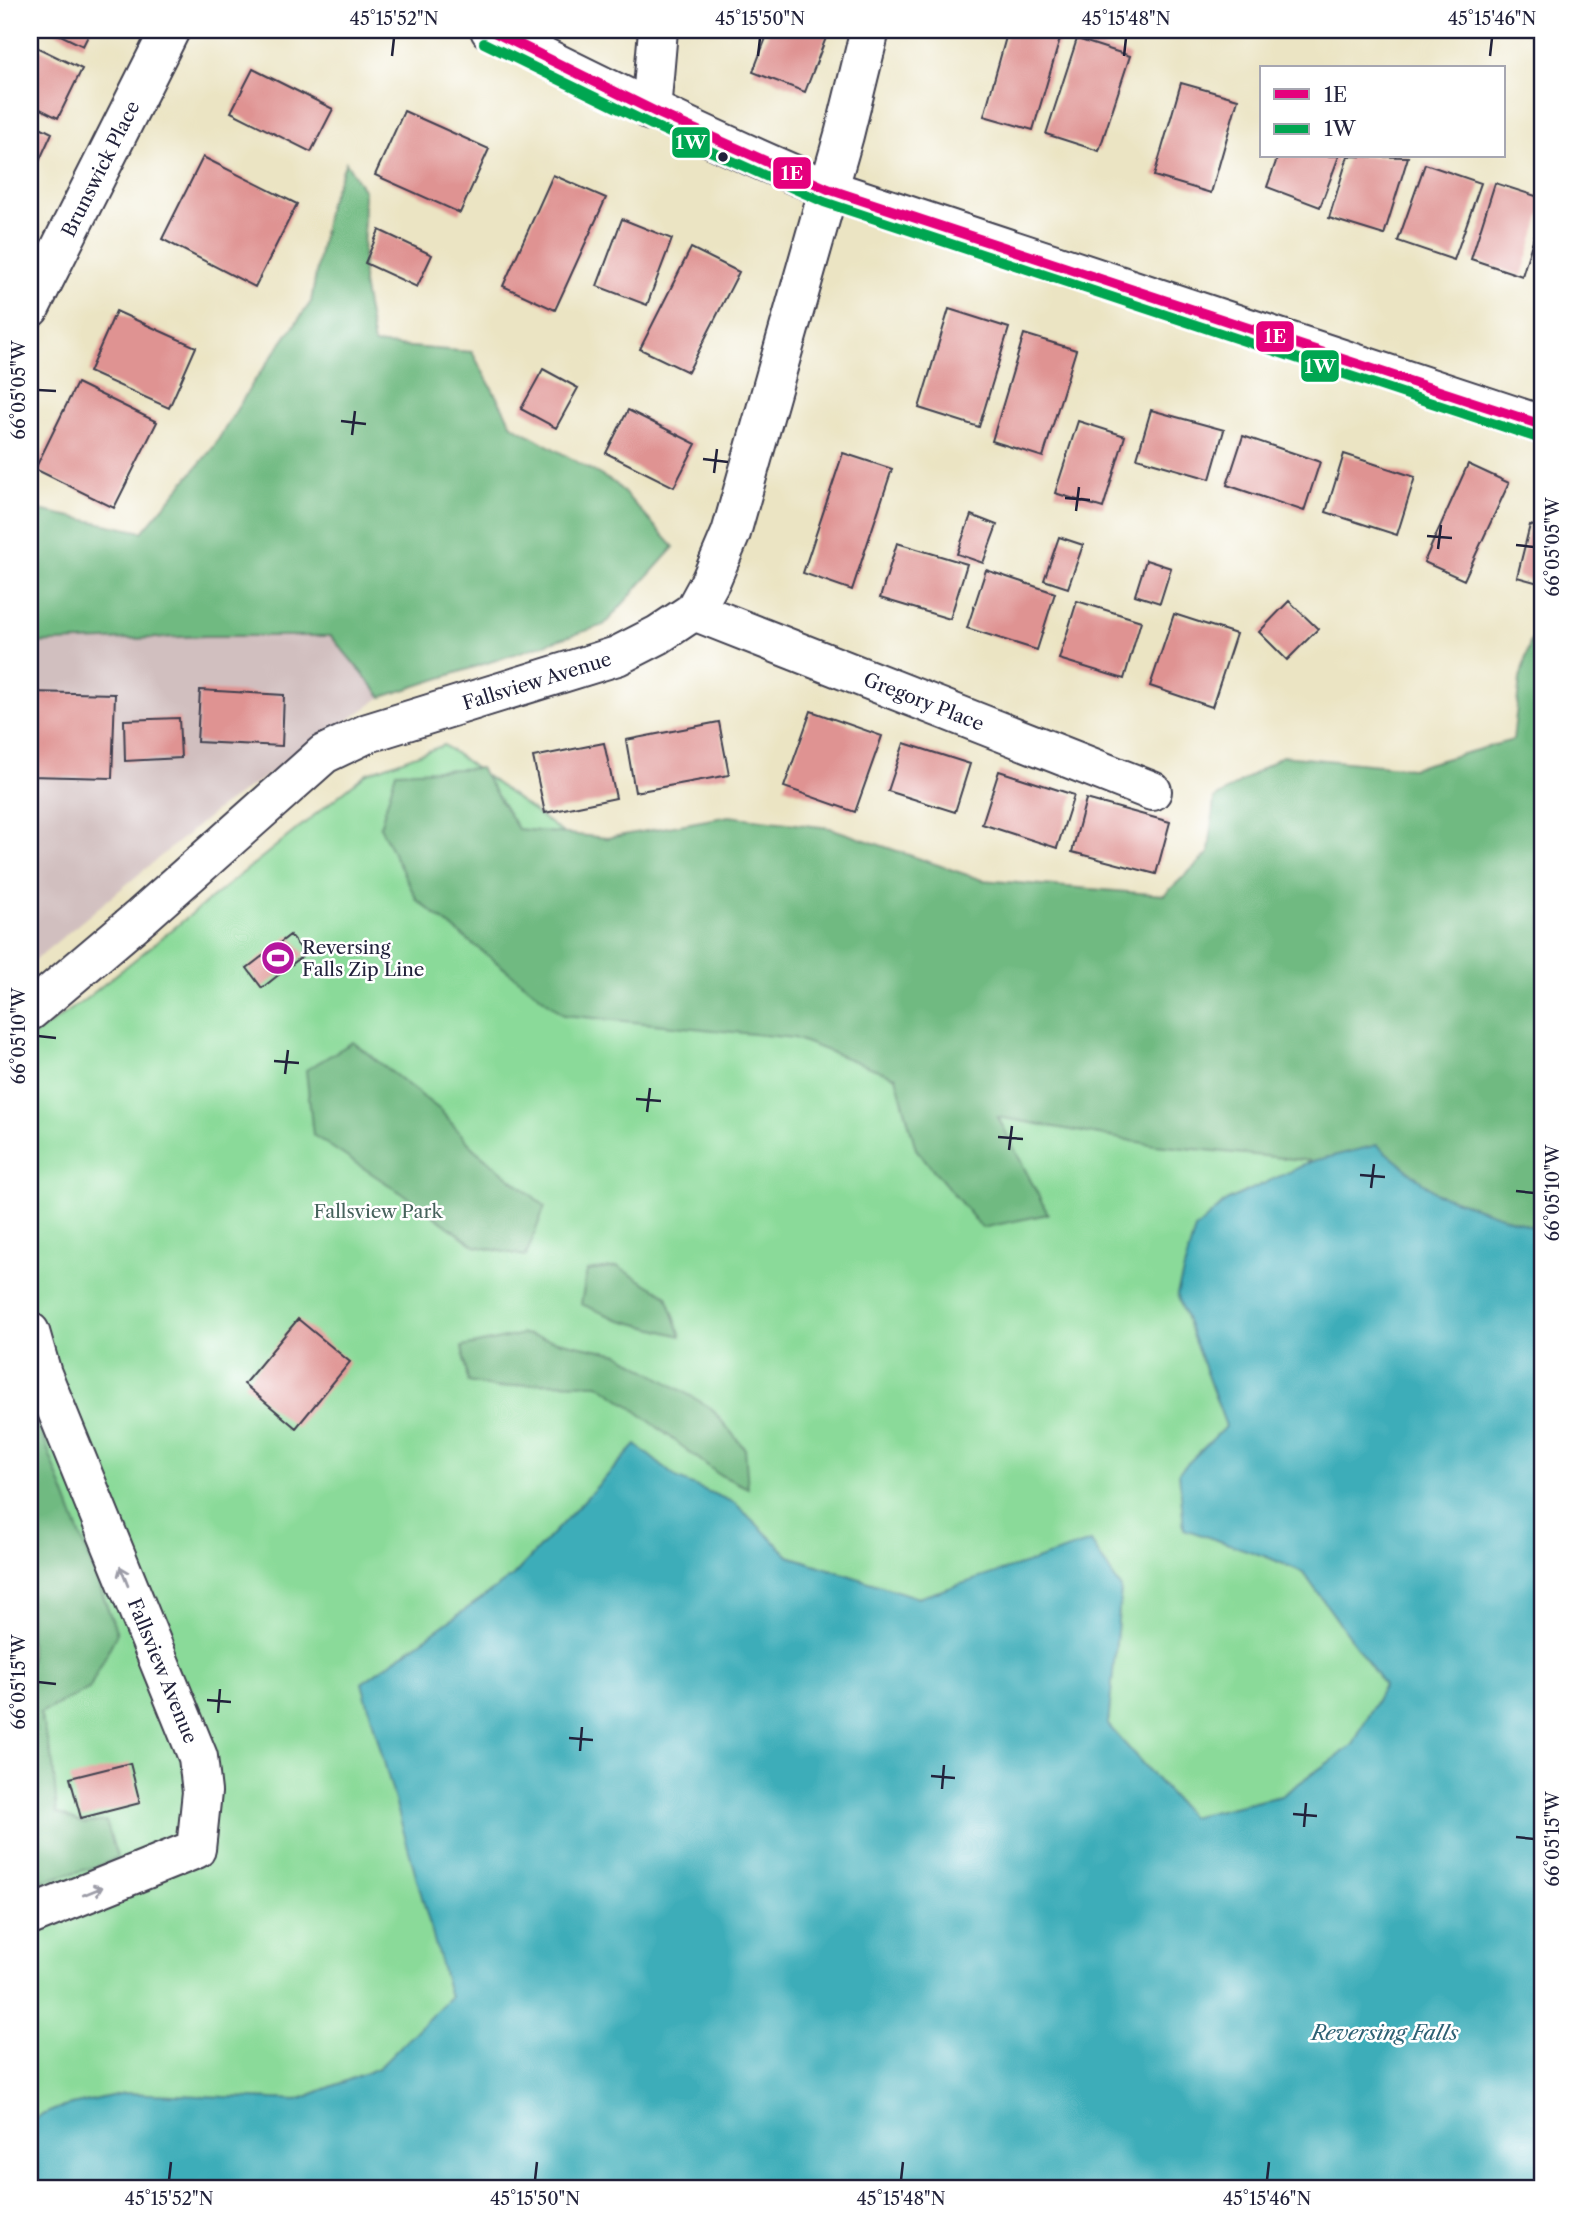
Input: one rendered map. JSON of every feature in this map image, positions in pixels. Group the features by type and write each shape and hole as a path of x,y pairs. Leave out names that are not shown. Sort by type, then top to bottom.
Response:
{"street":[{"name":"Brunswick Place","path":"30,308 170,30"},
{"path":"490,30 652,111 828,189 1542,425"},
{"path":"652,111 658,30"},
{"name":"Fallsview Avenue","path":"30,1011 141,917 324,754 368,733 617,656 658,635 694,611 731,533 870,30"},
{"name":"Gregory Place","path":"694,611 1153,791"},
{"name":"Fallsview Avenue","path":"30,1332 42,1374 198,1757 202,1792 196,1849 30,1916"}],"shaded area":[{"path":"205,636 331,636 382,697 218,809 30,964 30,643"}],"green space":[{"path":"346,162 364,191 363,284 374,344 472,352 512,425 616,484 674,547 604,625 382,697 331,636 205,636 30,643 30,486 34,509 142,532 213,448 253,383 311,302 328,206"},
{"path":"1542,632 1542,1230 1437,1194 1377,1145 1313,1161 1155,1145 998,1117 1048,1214 982,1228 916,1149 896,1077 794,1038 564,1015 417,900 380,827 396,772 480,768 518,829 607,838 729,816 830,828 982,880 1164,895 1209,853 1214,799 1282,756 1412,768 1513,740 1520,679 1530,642"},
{"name":"Fallsview Park","path":"444,745 643,892 1313,1161 1226,1201 1177,1294 1226,1426 1267,1557 1303,1572 1384,1685 1353,1745 1281,1796 1190,1817 1108,1725 1121,1589 1091,1543 918,1598 789,1556 735,1503 678,1479 636,1445 513,1576 362,1683 451,1997 379,2068 297,2100 124,2093 59,2108 30,2120 30,1038 82,1002 367,773"},
{"path":"353,1042 440,1110 474,1149 545,1206 526,1256 475,1246 409,1198 313,1135 306,1070"},
{"path":"618,1267 667,1296 681,1336 617,1319 581,1304 587,1271"},
{"path":"524,1334 619,1354 711,1408 745,1449 748,1488 718,1474 598,1384 540,1383 497,1388 468,1382 462,1347"},
{"path":"30,1402 117,1633 89,1689 40,1713 53,1763 57,1813 84,1824 106,1821 117,1857 103,1865 30,1884"}],"water":[{"name":"Reversing Falls","path":"1377,1145 1437,1194 1542,1230 1542,2188 30,2188 30,2120 59,2108 124,2093 298,2100 379,2068 450,1997 362,1683 513,1576 636,1445 678,1479 735,1503 789,1556 918,1598 1091,1542 1121,1589 1108,1725 1190,1817 1281,1796 1353,1745 1384,1685 1303,1572 1184,1529 1179,1472 1226,1426 1177,1294 1195,1229 1226,1201 1313,1161"}],"building":[{"path":"50,30 91,30 83,46"},
{"path":"769,30 829,30 805,92 753,72"},
{"path":"1008,30 1027,30 1060,39 1033,130 984,116"},
{"path":"1077,39 1130,56 1099,151 1046,134"},
{"path":"30,44 82,69 58,118 30,104"},
{"path":"253,69 333,109 311,152 231,112"},
{"path":"1181,83 1238,99 1211,193 1154,176"},
{"path":"404,111 489,149 460,213 375,175"},
{"path":"30,122 52,133 30,181"},
{"path":"203,157 297,204 255,287 162,239"},
{"path":"1277,158 1338,158 1320,207 1267,187"},
{"path":"1347,158 1408,158 1384,235 1329,218"},
{"path":"1425,164 1481,183 1454,260 1398,241"},
{"path":"553,175 606,198 555,310 503,286"},
{"path":"1495,183 1542,198 1542,211 1522,276 1471,259"},
{"path":"622,219 672,239 647,305 597,286"},
{"path":"379,230 432,255 417,287 365,263"},
{"path":"691,248 739,272 688,372 640,349"},
{"path":"949,309 1009,328 979,427 919,408"},
{"path":"116,311 196,347 169,408 89,372"},
{"path":"1024,334 1076,350 1043,457 992,441"},
{"path":"543,369 578,388 556,428 521,409"},
{"path":"77,383 157,422 114,508 35,469"},
{"path":"628,410 696,444 674,487 606,453"},
{"path":"1151,410 1224,430 1210,479 1137,458"},
{"path":"1078,421 1125,436 1103,508 1055,493"},
{"path":"1243,436 1320,462 1304,511 1227,485"},
{"path":"843,453 892,469 852,590 803,573"},
{"path":"1344,454 1415,477 1397,535 1326,512"},
{"path":"1468,464 1509,483 1464,580 1424,562"},
{"path":"971,515 997,525 983,563 957,554"},
{"path":"1530,525 1542,528 1542,584 1517,577"},
{"path":"1059,537 1083,545 1068,588 1044,580"},
{"path":"897,543 967,564 950,619 880,598"},
{"path":"1146,560 1171,568 1160,603 1135,595"},
{"path":"986,570 1055,593 1037,650 967,628"},
{"path":"1077,601 1141,621 1124,679 1059,659"},
{"path":"1289,601 1318,629 1287,660 1259,632"},
{"path":"1174,614 1236,634 1212,707 1150,686"},
{"path":"200,690 284,695 282,746 197,742"},
{"path":"30,692 115,694 112,778 30,776"},
{"path":"811,711 882,736 855,812 784,787"},
{"path":"179,718 181,758 125,761 124,720"},
{"path":"719,722 729,775 635,792 626,740"},
{"path":"604,743 616,798 545,813 533,757"},
{"path":"904,743 970,764 955,812 888,791"},
{"path":"999,771 1074,795 1057,848 982,824"},
{"path":"1086,799 1170,822 1156,874 1072,852"},
{"path":"290,935 305,954 262,988 247,968"},
{"path":"298,1319 350,1362 296,1428 244,1384"},
{"path":"130,1763 140,1803 81,1818 70,1778"}],"transit line":[{"name":"1E","path":"490,30 658,113 828,189 1542,425"},
{"name":"1W","path":"484,43 652,125 824,202 1538,438"}],"place":[{"name":"Reversing Falls Zip Line","path":"278,958"}]}
